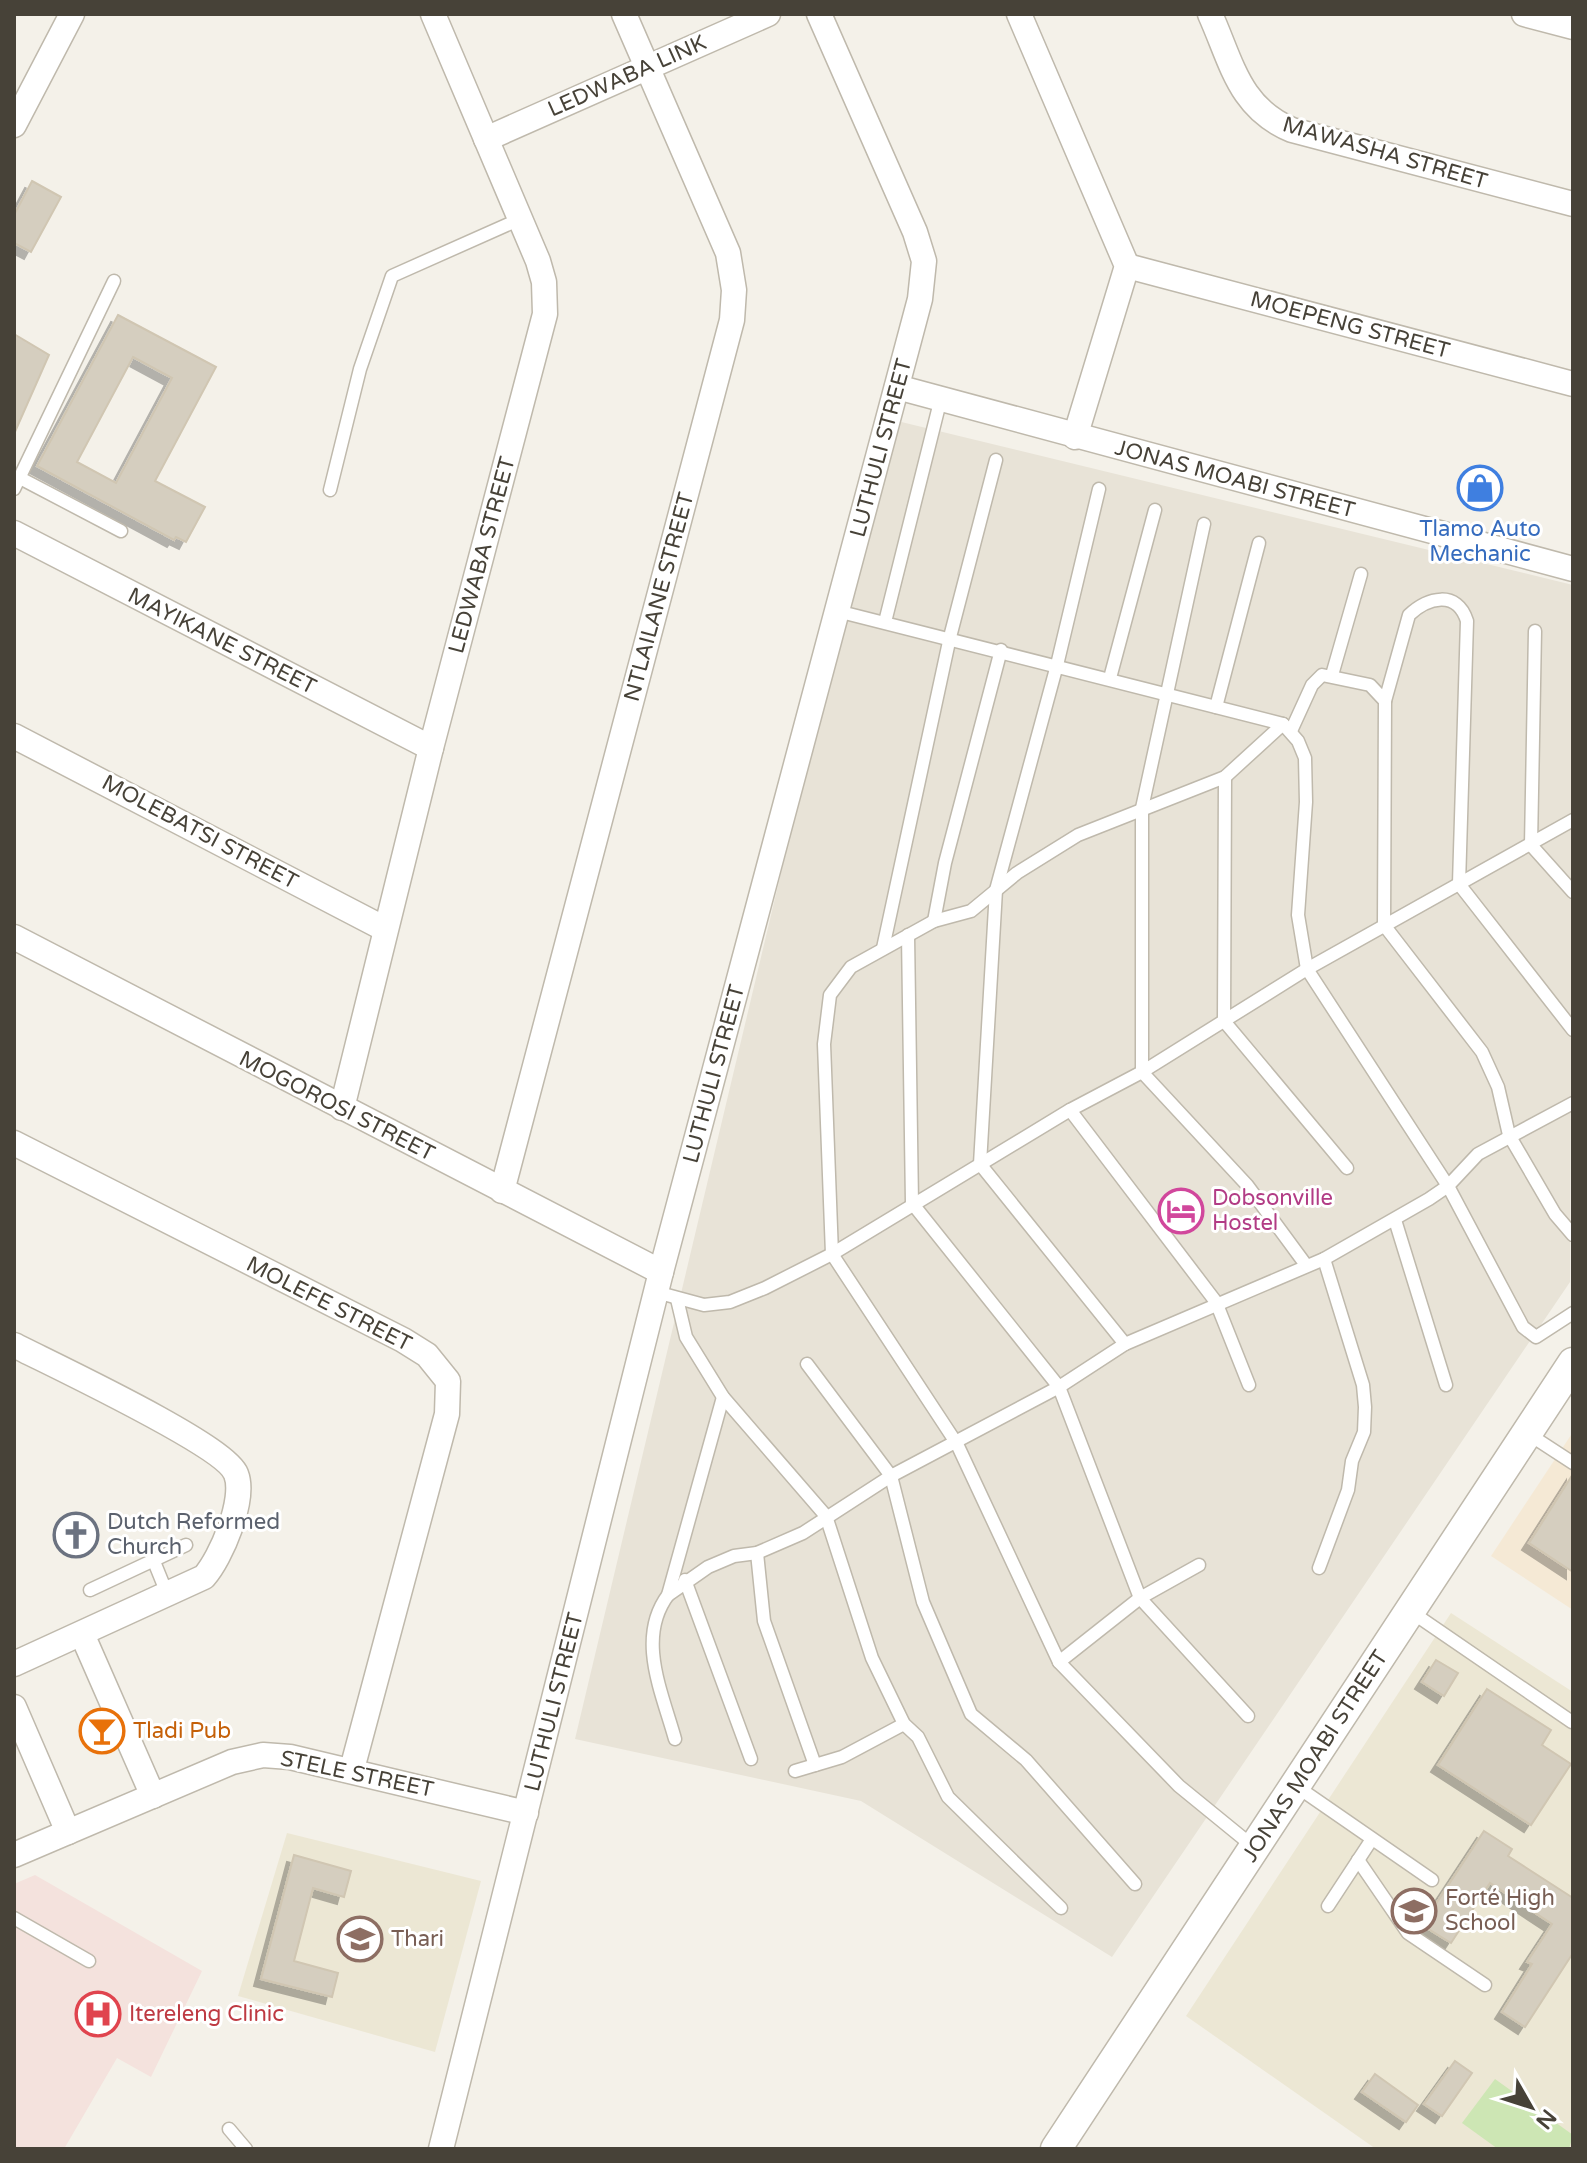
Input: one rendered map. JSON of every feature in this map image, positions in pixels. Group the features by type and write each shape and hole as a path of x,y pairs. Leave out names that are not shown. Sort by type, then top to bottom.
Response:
{"street":[{"path":"14,125 72,14"},
{"name":"LEDWABA STREET","path":"342,1108 431,748 545,314 544,282 433,14"},
{"name":"NTLAILANE STREET","path":"502,1191 732,320 734,290 728,253 624,14"},
{"name":"LEDWABA LINK","path":"486,139 768,14"},
{"name":"LUTHULI STREET","path":"441,2149 920,299 924,261 915,232 819,14"},
{"path":"1019,14 1127,266 1075,437"},
{"name":"MAWASHA STREET","path":"1210,14 1248,100 1271,121 1573,204"},
{"path":"1524,14 1573,27"},
{"name":"MOEPENG STREET","path":"1127,266 1573,384"},
{"name":"JONAS MOABI STREET","path":"897,387 1573,569"},
{"name":"MAYIKANE STREET","path":"18,544 431,748"},
{"name":"MOLEBATSI STREET","path":"14,736 385,929"},
{"name":"MOGOROSI STREET","path":"14,937 502,1191 665,1288"},
{"name":"MOLEFE STREET","path":"14,1143 403,1340 427,1355 448,1381 447,1414 352,1769"},
{"path":"14,1345 201,1443 236,1471 238,1502 213,1567 204,1577 14,1664"},
{"name":"JONAS MOABI STREET","path":"1056,2149 1573,1363"},
{"path":"82,1634 153,1796"},
{"path":"14,1707 68,1832"},
{"name":"STELE STREET","path":"14,1855 232,1762 263,1755 352,1769 526,1813"}],"lane":[{"path":"330,490 371,329 392,276 520,219"},
{"path":"114,281 17,483 121,531"},
{"path":"885,622 941,398"},
{"path":"883,948 950,637 996,460"},
{"path":"1099,489 1057,665 996,890 980,1164 1125,1344"},
{"path":"1110,678 1155,510"},
{"path":"1204,524 1142,808 1142,1072 1247,1185 1306,1265"},
{"path":"1216,707 1259,543"},
{"path":"1332,675 1361,574"},
{"path":"1573,1030 1459,884 1467,621 1464,611 1454,602 1443,598 1430,601 1409,615 1385,701 1384,925 1482,1052 1498,1087 1509,1135 1555,1214 1573,1235"},
{"path":"837,611 1110,678 1287,728 1305,758 1306,802 1298,915 1307,969 1448,1186 1523,1327 1536,1337 1573,1313"},
{"path":"1535,631 1531,845 1573,892"},
{"path":"934,921 945,863 1001,650"},
{"path":"1255,1848 1179,1786 1059,1662 957,1444 832,1254 824,1044 826,1012 838,981 851,967 883,948 934,921 971,911 1036,859 1142,808 1225,777 1287,728 1312,685 1322,675 1376,688 1385,701"},
{"path":"1225,777 1224,1021 1347,1168"},
{"path":"665,1288 704,1305 730,1302 832,1254 1070,1110 1142,1072 1307,969 1573,820"},
{"path":"908,935 912,1203 1059,1387 1140,1598 1248,1716"},
{"path":"668,1595 685,1580 734,1556 757,1553 803,1533 891,1476 957,1444 1059,1387 1125,1344 1216,1302 1324,1259 1395,1220 1448,1186 1464,1164 1509,1135 1573,1103"},
{"path":"1070,1110 1216,1302 1249,1385"},
{"path":"1395,1220 1446,1385"},
{"path":"1319,1568 1348,1490 1352,1461 1364,1432 1365,1407 1363,1385 1324,1259"},
{"path":"665,1288 686,1337 723,1397 826,1516 872,1658 904,1724 918,1737 948,1797 1061,1908"},
{"path":"807,1364 891,1476 923,1602 971,1714 1026,1760 1135,1884"},
{"path":"675,1739 651,1642 653,1623 668,1595 723,1397"},
{"path":"1527,1433 1573,1463"},
{"path":"90,1590 186,1545"},
{"path":"757,1553 764,1621 815,1765"},
{"path":"153,1559 168,1596"},
{"path":"1059,1662 1140,1598 1199,1565"},
{"path":"685,1580 751,1759"},
{"path":"1410,1611 1572,1722"},
{"path":"795,1771 869,1745 904,1724"},
{"path":"1296,1786 1432,1880"},
{"path":"1328,1906 1372,1839"},
{"path":"1358,1860 1415,1940 1485,1985"},
{"path":"14,1918 89,1961"},
{"path":"229,2129 246,2149"}],"shaded area":[{"path":"889,419 1573,585 1570,1282 1112,1957 861,1801 575,1739"},
{"path":"1573,1432 1573,1610 1491,1556"},
{"name":"Forté High School","path":"1451,1613 1573,1692 1573,2149 1376,2149 1186,2016"},
{"name":"Thari","path":"287,1833 481,1881 435,2052 238,1996"},
{"name":"Itereleng Clinic","path":"35,1875 202,1971 151,2077 117,2058 64,2149 14,2149 14,1884"}],"green space":[{"path":"1495,2079 1573,2135 1569,2149 1498,2149 1462,2123"}],"building":[{"path":"32,181 61,197 31,252 14,243 14,215"},
{"path":"118,315 216,367 155,481 205,507 186,542 176,537 174,540 37,466","holes":["133,357 172,378 116,483 77,462"]},
{"path":"14,334 49,355 14,434"},
{"path":"1573,1474 1573,1572 1529,1543"},
{"path":"1436,1660 1458,1673 1444,1696 1422,1682"},
{"path":"1487,1689 1551,1730 1542,1745 1571,1764 1531,1825 1438,1765"},
{"path":"1484,1831 1512,1849 1508,1856 1573,1898 1573,1953 1525,2027 1502,2012 1532,1964 1527,1962 1552,1924 1490,1883 1451,1943 1422,1925"},
{"path":"294,1855 351,1871 344,1897 313,1888 294,1961 338,1973 332,1997 261,1979"},
{"path":"1455,2061 1472,2073 1442,2116 1424,2104"},
{"path":"1375,2074 1418,2105 1406,2122 1362,2092"}],"place":[{"name":"Tlamo Auto Mechanic","path":"1480,488"},
{"name":"Dobsonville Hostel","path":"1181,1211"},
{"name":"Dutch Reformed Church","path":"76,1535"},
{"name":"Tladi Pub","path":"102,1731"},
{"name":"Forté High School","path":"1414,1911"},
{"name":"Thari","path":"360,1939"},
{"name":"Itereleng Clinic","path":"98,2014"}]}
